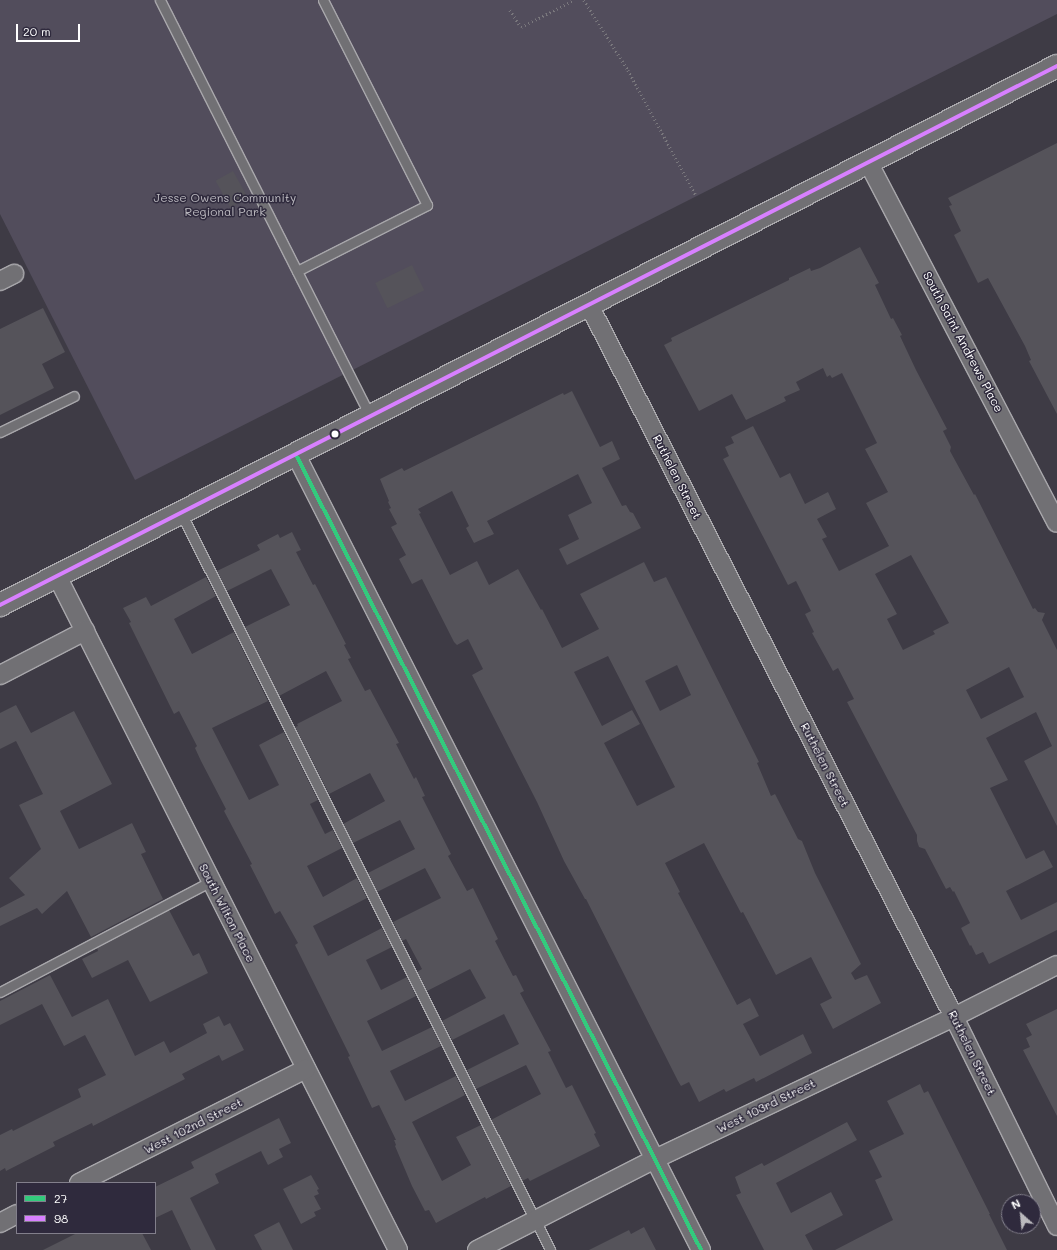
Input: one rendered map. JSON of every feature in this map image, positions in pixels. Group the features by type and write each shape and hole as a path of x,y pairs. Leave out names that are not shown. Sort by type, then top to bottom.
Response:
{"main road":[{"path":"0,606 1057,66"}],"street":[{"name":"South Saint Andrews Place","path":"868,162 1057,523"},
{"name":"Ruthelen Street","path":"589,306 954,1017 1057,1226"},
{"path":"296,455 701,1250"},
{"name":"South Wilton Place","path":"57,576 398,1250"},
{"path":"0,675 85,631"},
{"name":"West 103rd Street","path":"477,1250 655,1159 954,1017 1057,965"},
{"name":"West 102nd Street","path":"81,1182 306,1069"},
{"path":"0,1223 16,1215"}],"lane":[{"path":"160,0 370,417"},
{"path":"297,271 427,205 323,0"},
{"path":"0,432 74,396"},
{"path":"182,513 550,1250"},
{"path":"0,992 211,881"}],"path":[{"path":"510,10 521,27 574,0"},
{"path":"584,0 628,70 696,195"}],"green space":[{"name":"Jesse Owens Community Regional Park","path":"0,0 1057,0 1057,14 135,480 0,214"}],"building":[{"path":"1057,143 1057,414 1029,361 1031,360 1025,346 988,278 978,283 954,235 961,231 949,206 952,205 948,198"},
{"path":"233,171 248,198 231,208 216,181"},
{"path":"860,247 879,283 875,285 891,319 893,318 902,335 900,336 916,370 947,429 943,431 951,447 950,451 974,495 975,494 1033,609 1035,608 1038,612 1045,613 1042,620 1057,650 1057,826 1024,761 1052,746 1036,712 986,738 1008,780 990,788 1026,859 1044,850 1053,867 1006,891 1021,920 1057,902 1057,930 989,964 983,952 976,955 971,945 970,946 961,928 970,923 954,891 953,892 950,887 946,889 925,849 919,847 917,835 847,702 854,699 838,668 833,671 812,633 814,632 805,614 811,611 796,581 788,585 723,459 729,456 725,447 734,443 731,437 753,426 780,478 790,473 805,504 828,492 836,509 817,519 827,537 822,539 839,571 889,546 866,503 888,492 865,449 877,443 842,373 832,378 830,375 827,377 823,368 796,382 800,390 784,397 786,401 746,420 732,394 699,411 664,345 672,341 671,338 789,280 789,278 810,268 811,271 820,268","holes":["911,555 949,623 933,631 935,634 903,650 887,619 897,614 875,574","1009,667 1024,697 981,719 966,690"]},
{"path":"412,265 424,290 387,308 375,283"},
{"path":"43,308 65,352 42,364 54,388 0,415 0,329"},
{"path":"572,391 600,447 612,441 620,459 602,468 622,506 626,505 630,512 633,513 641,528 567,565 559,549 579,539 568,515 592,503 578,474 487,521 494,534 474,543 466,528 469,526 452,491 418,509 421,513 419,514 450,575 477,561 489,585 518,569 541,610 542,609 562,648 599,629 580,594 644,562 654,582 666,577 759,762 757,763 771,796 775,794 798,839 802,841 815,873 861,964 851,973 855,980 867,975 881,1003 833,1029 820,1004 832,998 811,957 776,975 704,843 665,863 680,892 678,893 737,1005 750,998 759,1016 743,1024 760,1056 803,1034 812,1053 756,1082 754,1078 726,1092 724,1089 699,1102 689,1082 681,1086 678,1081 586,899 564,861 537,802 472,675 483,669 468,639 457,645 454,642 422,579 412,584 399,559 406,555 391,527 397,524 389,509 391,508 388,502 389,501 380,479 402,468 404,471 563,393 564,395","holes":["608,656 675,787 637,806 604,743 640,724 632,710 602,726 574,672","677,665 691,695 660,711 645,681"]},
{"path":"292,532 301,550 296,552 313,585 315,584 346,644 344,645 351,658 348,659 365,691 370,689 399,743 396,744 414,779 416,777 425,796 422,797 451,854 448,856 467,891 473,888 498,939 495,941 513,976 516,975 524,991 520,993 551,1051 548,1052 566,1088 572,1085 596,1133 594,1134 600,1146 530,1181 528,1178 522,1181 491,1120 541,1094 526,1065 476,1089 467,1070 519,1044 504,1014 452,1040 442,1021 486,998 470,969 427,991 417,972 422,969 406,939 402,941 393,922 441,898 425,868 377,892 368,873 415,849 400,820 353,843 343,824 385,801 370,773 329,794 295,727 298,726 297,724 342,701 326,671 279,696 245,627 290,605 271,569 227,591 217,571 260,550 257,545 278,534 280,538"},
{"path":"206,577 216,596 174,619 192,654 234,632 268,701 212,728 249,800 279,785 259,745 284,732 318,800 310,804 325,834 333,830 342,848 307,866 323,897 357,878 367,898 313,926 328,956 382,928 392,947 366,960 381,990 407,977 416,996 367,1021 382,1051 432,1027 441,1046 390,1071 405,1101 456,1076 465,1095 412,1122 442,1181 471,1165 456,1137 481,1125 511,1186 486,1199 485,1197 436,1223 429,1210 425,1211 412,1186 395,1146 394,1140 396,1140 379,1105 372,1108 348,1057 350,1056 295,945 298,943 280,911 275,914 250,865 252,864 224,811 226,809 195,748 197,746 179,711 174,714 123,608 146,597 151,606"},
{"path":"16,705 31,733 74,711 112,784 60,811 79,849 132,823 146,852 141,854 163,899 91,937 67,891 42,914 37,908 0,926 0,908 25,895 9,878 41,849 19,805 43,794 16,741 0,749 0,713"},
{"path":"169,910 193,956 199,953 208,973 150,1002 128,960 92,978 82,959 98,951 97,948"},
{"path":"50,975 72,1017 108,999 135,1056 164,1041 170,1053 207,1033 203,1024 219,1016 224,1026 230,1023 244,1050 222,1061 219,1055 182,1074 185,1079 93,1126 92,1123 53,1142 55,1146 6,1171 5,1168 0,1171 0,1135 12,1129 13,1131 81,1097 78,1089 106,1075 85,1035 64,1046 42,1004 0,1025 0,1001"},
{"path":"1057,1009 1057,1116 1023,1050 1030,1047 1026,1038 1032,1035 1026,1024"},
{"path":"920,1084 924,1093 928,1091 1007,1250 835,1250 893,1220 875,1180 882,1177 869,1151 904,1134 887,1101"},
{"path":"279,1118 291,1143 279,1149 283,1157 268,1165 261,1151 215,1174 219,1183 190,1198 216,1250 191,1250 172,1210 156,1218 156,1187 194,1168 191,1162"},
{"path":"847,1122 857,1140 776,1183 791,1213 831,1192 843,1215 805,1235 813,1250 764,1250 736,1195 741,1193 735,1177 762,1163 764,1166"},
{"path":"311,1175 319,1189 317,1190 319,1194 314,1196 321,1209 314,1212 316,1216 301,1224 283,1189"},
{"path":"279,1222 293,1250 262,1250 254,1235"},
{"path":"644,1227 656,1250 589,1250 629,1230 631,1234"},
{"path":"75,1234 143,1234 151,1250 43,1250"}],"transit line":[{"name":"98","path":"0,605 1057,66"},
{"name":"27","path":"296,455 701,1250"}]}
